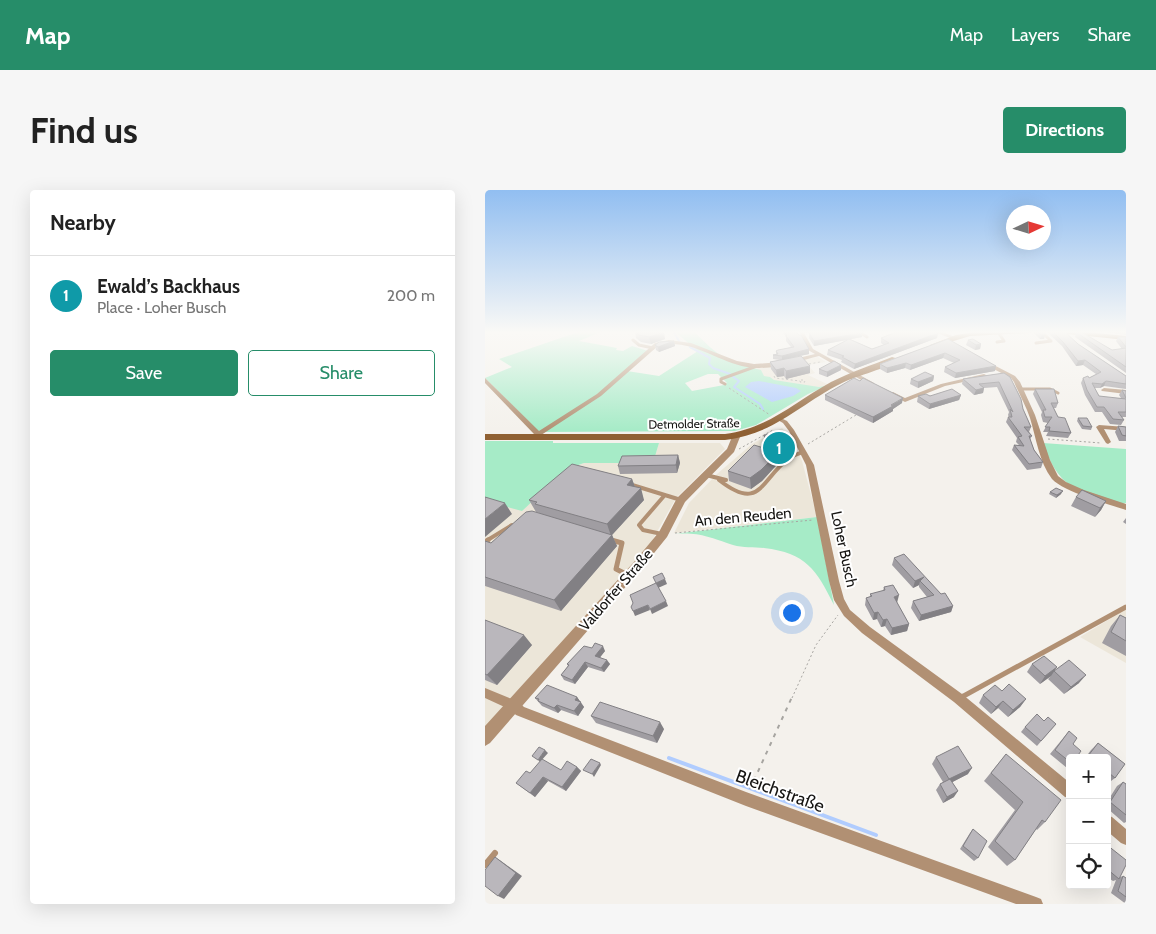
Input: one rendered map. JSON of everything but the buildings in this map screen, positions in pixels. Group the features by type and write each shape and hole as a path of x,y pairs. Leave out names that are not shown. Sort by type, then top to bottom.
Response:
{"main road":[{"name":"Detmolder Straße","path":"485,437 537,435 736,436 756,432 834,384 880,364"}],"street":[{"path":"485,380 537,435 599,395 634,364"},
{"path":"750,364 757,366 766,364"},
{"path":"835,364 881,388"},
{"path":"991,364 1013,377 1020,389 1032,415 1046,460 1055,477 1063,484 1081,492 1126,507"},
{"path":"889,392 905,400 932,387 949,382 1006,372"},
{"path":"1105,390 1126,392"},
{"name":"Loher Busch","path":"779,419 785,422 792,431 810,465 835,587 843,609 866,630 958,698 1066,789"},
{"path":"1108,442 1099,427 1126,429"},
{"name":"Valdorfer Straße","path":"485,738 665,534 682,500 731,450 736,436"},
{"name":"Bleichstraße","path":"485,693 515,706 520,711 746,799 1036,904"},
{"path":"1111,825 1126,838"}],"lane":[{"path":"725,384 721,379 757,366"},
{"path":"1020,389 1050,389 1058,394"},
{"path":"706,475 719,480 729,488 747,494 755,494 790,457 802,450"},
{"path":"719,480 726,480"},
{"path":"625,483 682,500"},
{"path":"664,496 639,525 643,530 665,534"},
{"path":"485,542 520,522"},
{"path":"603,538 622,543 617,557 616,568 618,572 629,575"},
{"path":"958,698 1125,609"},
{"path":"485,865 495,853"}],"path":[{"path":"804,365 808,364"},
{"path":"774,376 775,378 788,381 800,381"},
{"path":"788,381 794,378"},
{"path":"725,384 764,411"},
{"path":"802,450 856,415"},
{"path":"1039,439 1108,442"},
{"name":"An den Reuden","path":"665,534 821,519"},
{"path":"746,799 816,645 843,609"}],"shaded area":[{"path":"777,364 812,364 808,365 815,373 808,375 829,385 820,390 761,378 751,369"},
{"path":"782,428 792,440 802,461 817,517 674,533 689,503 717,474 752,444"},
{"path":"659,443 720,443 725,449 676,498 649,546 485,730 485,501 561,476 584,463 653,463"},
{"path":"1126,609 1126,663 1080,637"}],"green space":[{"path":"508,364 634,364 627,371 659,376 677,364 741,364 761,370 764,376 774,380 819,387 829,385 808,394 756,425 735,431 539,432 485,378 512,367","holes":["708,374 718,374 727,383 692,391 685,383"]},
{"path":"485,441 659,443 653,463 584,463 575,466 559,477 522,511 485,501"},
{"path":"1043,443 1126,449 1126,503 1121,504 1081,491 1072,486 1056,471"},
{"path":"817,517 834,605 815,572 800,559 790,554 778,550 737,546 697,534 673,534"}],"water":[{"path":"759,381 796,388 801,391 793,396 772,402 745,387 751,382"}],"waterway":[{"path":"709,364 713,368 730,374"},
{"path":"732,376 739,381 734,387 760,404 763,409"},
{"path":"669,758 876,835"}],"place":[{"name":"Ewald’s Backhaus","path":"779,448"}]}
